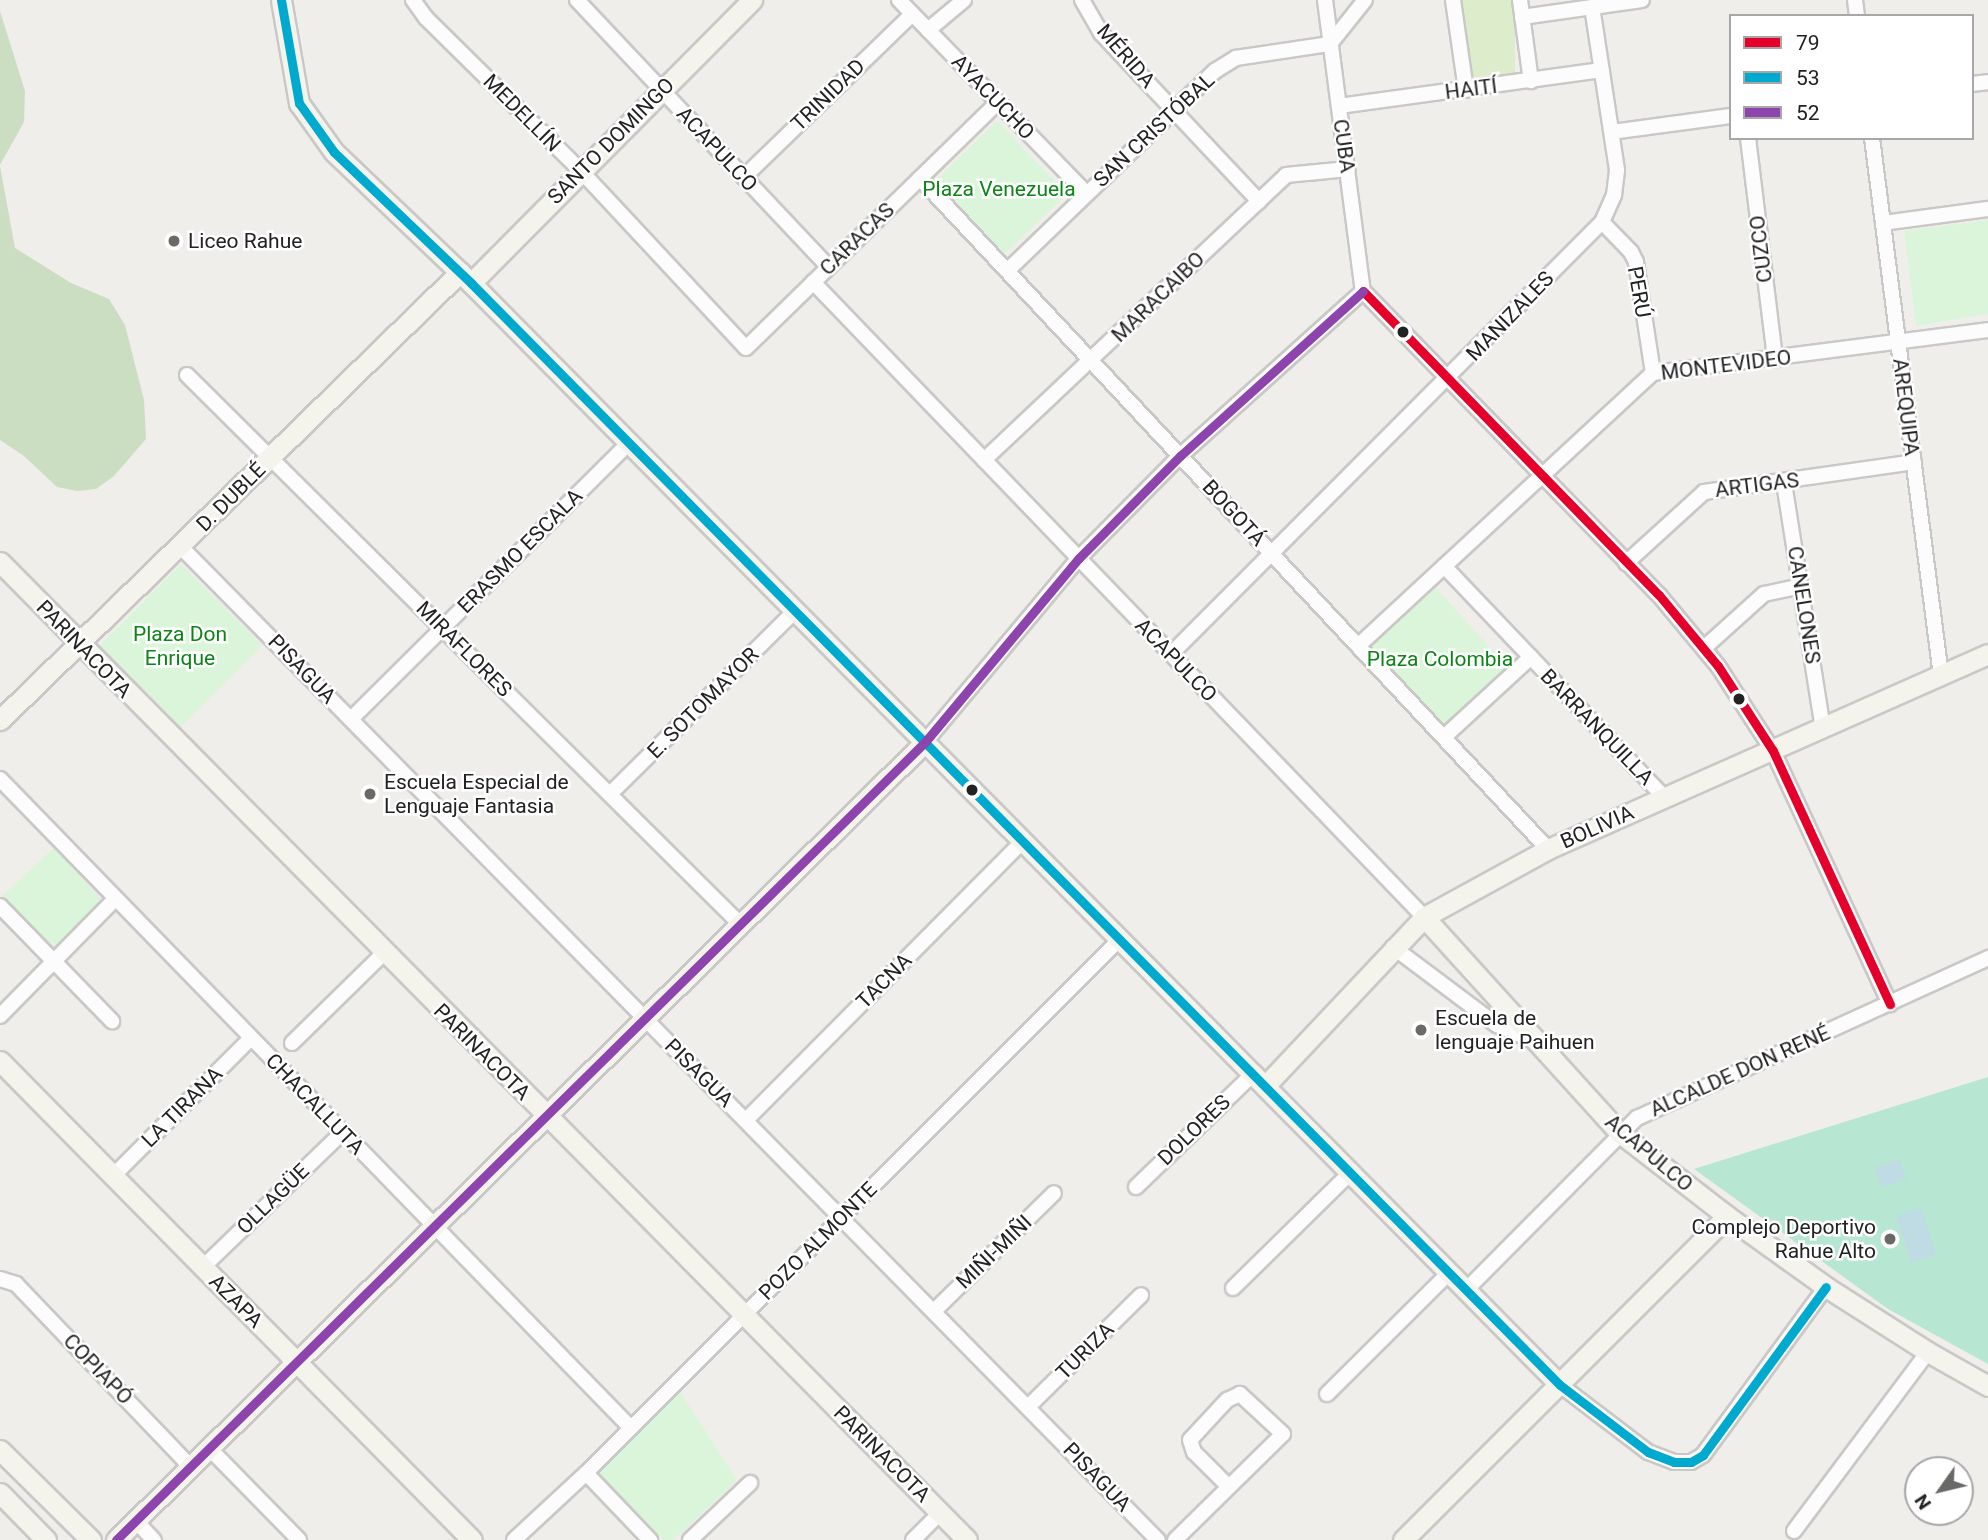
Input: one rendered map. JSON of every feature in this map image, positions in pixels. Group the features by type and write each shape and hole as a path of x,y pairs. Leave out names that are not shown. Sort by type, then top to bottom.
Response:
{"street":[{"path":"281,0 299,103 334,152 466,278 1560,1385 1648,1452 1674,1462 1691,1462 1703,1455 1826,1287"},
{"name":"MEDELLÍN","path":"413,0 426,18 580,170 747,348"},
{"name":"ACAPULCO","path":"577,0 828,267"},
{"name":"SANTO DOMINGO","path":"466,278 752,0"},
{"name":"AYACUCHO","path":"899,0 1087,194"},
{"path":"928,30 964,0"},
{"name":"MÉRIDA","path":"1082,0 1101,33 1259,201"},
{"name":"CUBA","path":"1325,0 1363,291"},
{"path":"1330,44 1365,0"},
{"path":"1453,0 1466,89"},
{"path":"1520,0 1531,81"},
{"path":"1522,17 1642,0"},
{"name":"MANIZALES","path":"1171,654 1602,222 1617,183 1612,132 1592,6"},
{"name":"TRINIDAD","path":"744,177 912,14"},
{"name":"SAN CRISTÓBAL","path":"1007,271 1215,71 1236,58 1330,44"},
{"name":"HAITÍ","path":"1339,106 1602,70"},
{"name":"CARACAS","path":"747,348 998,102"},
{"path":"1612,132 1729,116"},
{"name":"CUZCO","path":"1748,140 1774,359"},
{"name":"AREQUIPA","path":"1872,140 1941,676"},
{"name":"MARACAIBO","path":"985,460 1286,175 1348,169"},
{"name":"BOGOTÁ","path":"920,178 1548,849"},
{"path":"1883,223 1988,209"},
{"name":"PERÚ","path":"1602,222 1631,252 1636,262 1653,373"},
{"name":"D. DUBLÉ","path":"0,720 271,458 466,278"},
{"name":"ACAPULCO","path":"813,282 1424,917 1620,1133 1727,1216 1826,1287 1928,1352 1988,1386"},
{"path":"116,1540 925,742 1079,558 1180,456 1363,291 1626,563 1704,648 1738,693 1773,751 1890,1004"},
{"name":"MONTEVIDEO","path":"1358,646 1653,373 1988,330"},
{"name":"MIRAFLORES","path":"187,375 740,924"},
{"name":"ERASMO ESCALA","path":"351,719 629,443"},
{"name":"ARTIGAS","path":"1626,563 1704,492 1784,483 1914,462"},
{"name":"CANELONES","path":"1784,483 1823,728"},
{"name":"PISAGUA","path":"181,547 1158,1540"},
{"name":"PARINACOTA","path":"0,562 78,644 967,1540"},
{"name":"BARRANQUILLA","path":"1444,566 1664,797"},
{"path":"1704,648 1764,594 1801,586"},
{"name":"E. SOTOMAYOR","path":"610,794 795,611"},
{"name":"BOLIVIA","path":"1259,1080 1424,917 1548,849 1988,654"},
{"path":"1444,737 1531,657"},
{"name":"CHACALLUTA","path":"0,779 631,1428"},
{"name":"TACNA","path":"746,1120 1023,841"},
{"path":"0,1016 116,898"},
{"path":"0,906 113,1021"},
{"name":"POZO ALMONTE","path":"514,1540 586,1473 1120,939"},
{"name":"ACAPULCO","path":"1393,947 1497,1025 1535,1041"},
{"path":"292,1043 384,953"},
{"name":"ALCALDE DON RENÉ","path":"1466,1290 1637,1118 1988,958"},
{"name":"LA TIRANA","path":"113,1176 251,1038"},
{"name":"AZAPA","path":"0,1061 472,1540"},
{"name":"DOLORES","path":"1136,1187 1259,1080"},
{"name":"OLLAGÜE","path":"204,1267 343,1132"},
{"path":"1233,1288 1350,1172"},
{"name":"MIÑI-MIÑI","path":"934,1311 1054,1193"},
{"path":"1403,1540 1727,1216"},
{"path":"1327,1394 1449,1273"},
{"name":"COPIAPÓ","path":"0,1279 16,1284 191,1466"},
{"name":"TURIZA","path":"1028,1408 1141,1295"},
{"path":"1794,1531 1928,1352"},
{"path":"1175,1540 1229,1487 1283,1434 1240,1394 1227,1400 1191,1440 1194,1451 1229,1487"},
{"path":"209,1448 299,1540"},
{"path":"0,1450 91,1540"},
{"path":"586,1473 650,1540"},
{"path":"690,1540 750,1483"},
{"path":"0,1493 46,1540"},
{"path":"913,1540 940,1513"},
{"path":"136,1521 155,1540"}],"green space":[{"path":"1457,0 1515,0 1515,85 1457,85"},
{"path":"0,11 25,91 24,122 0,165"},
{"name":"Plaza Venezuela","path":"997,121 1067,194 1002,257 932,184"},
{"path":"0,166 15,248 71,283 109,299 125,325 144,400 146,439 114,476 96,489 77,491 57,487 24,456 0,440"},
{"path":"1988,220 1988,314 1916,326 1904,231"},
{"name":"Plaza Don Enrique","path":"181,564 262,645 180,728 98,647"},
{"name":"Plaza Colombia","path":"1436,588 1508,668 1440,728 1368,649"},
{"path":"54,848 103,901 50,950 1,898"},
{"name":"Complejo Deportivo Rahue Alto","path":"1988,1077 1988,1364 1888,1309 1694,1169"},
{"path":"679,1390 737,1480 674,1540 663,1540 597,1472"}],"water":[{"path":"1899,1159 1906,1179 1881,1187 1874,1167"},
{"path":"1921,1208 1936,1255 1911,1263 1896,1216"}],"transit line":[{"name":"53","path":"281,0 299,103 334,152 471,283 1560,1385 1648,1452 1674,1462 1691,1462 1703,1455 1826,1287"},
{"name":"79","path":"1363,291 1659,595 1718,666 1773,751 1890,1004"},
{"name":"52","path":"116,1540 925,742 1079,558 1180,456 1363,291"}],"place":[{"name":"Liceo Rahue","path":"174,241"},
{"name":"Escuela Especial de Lenguaje Fantasia","path":"370,794"},
{"name":"Escuela de lenguaje Paihuen","path":"1421,1030"},
{"name":"Complejo Deportivo Rahue Alto","path":"1890,1239"}]}
